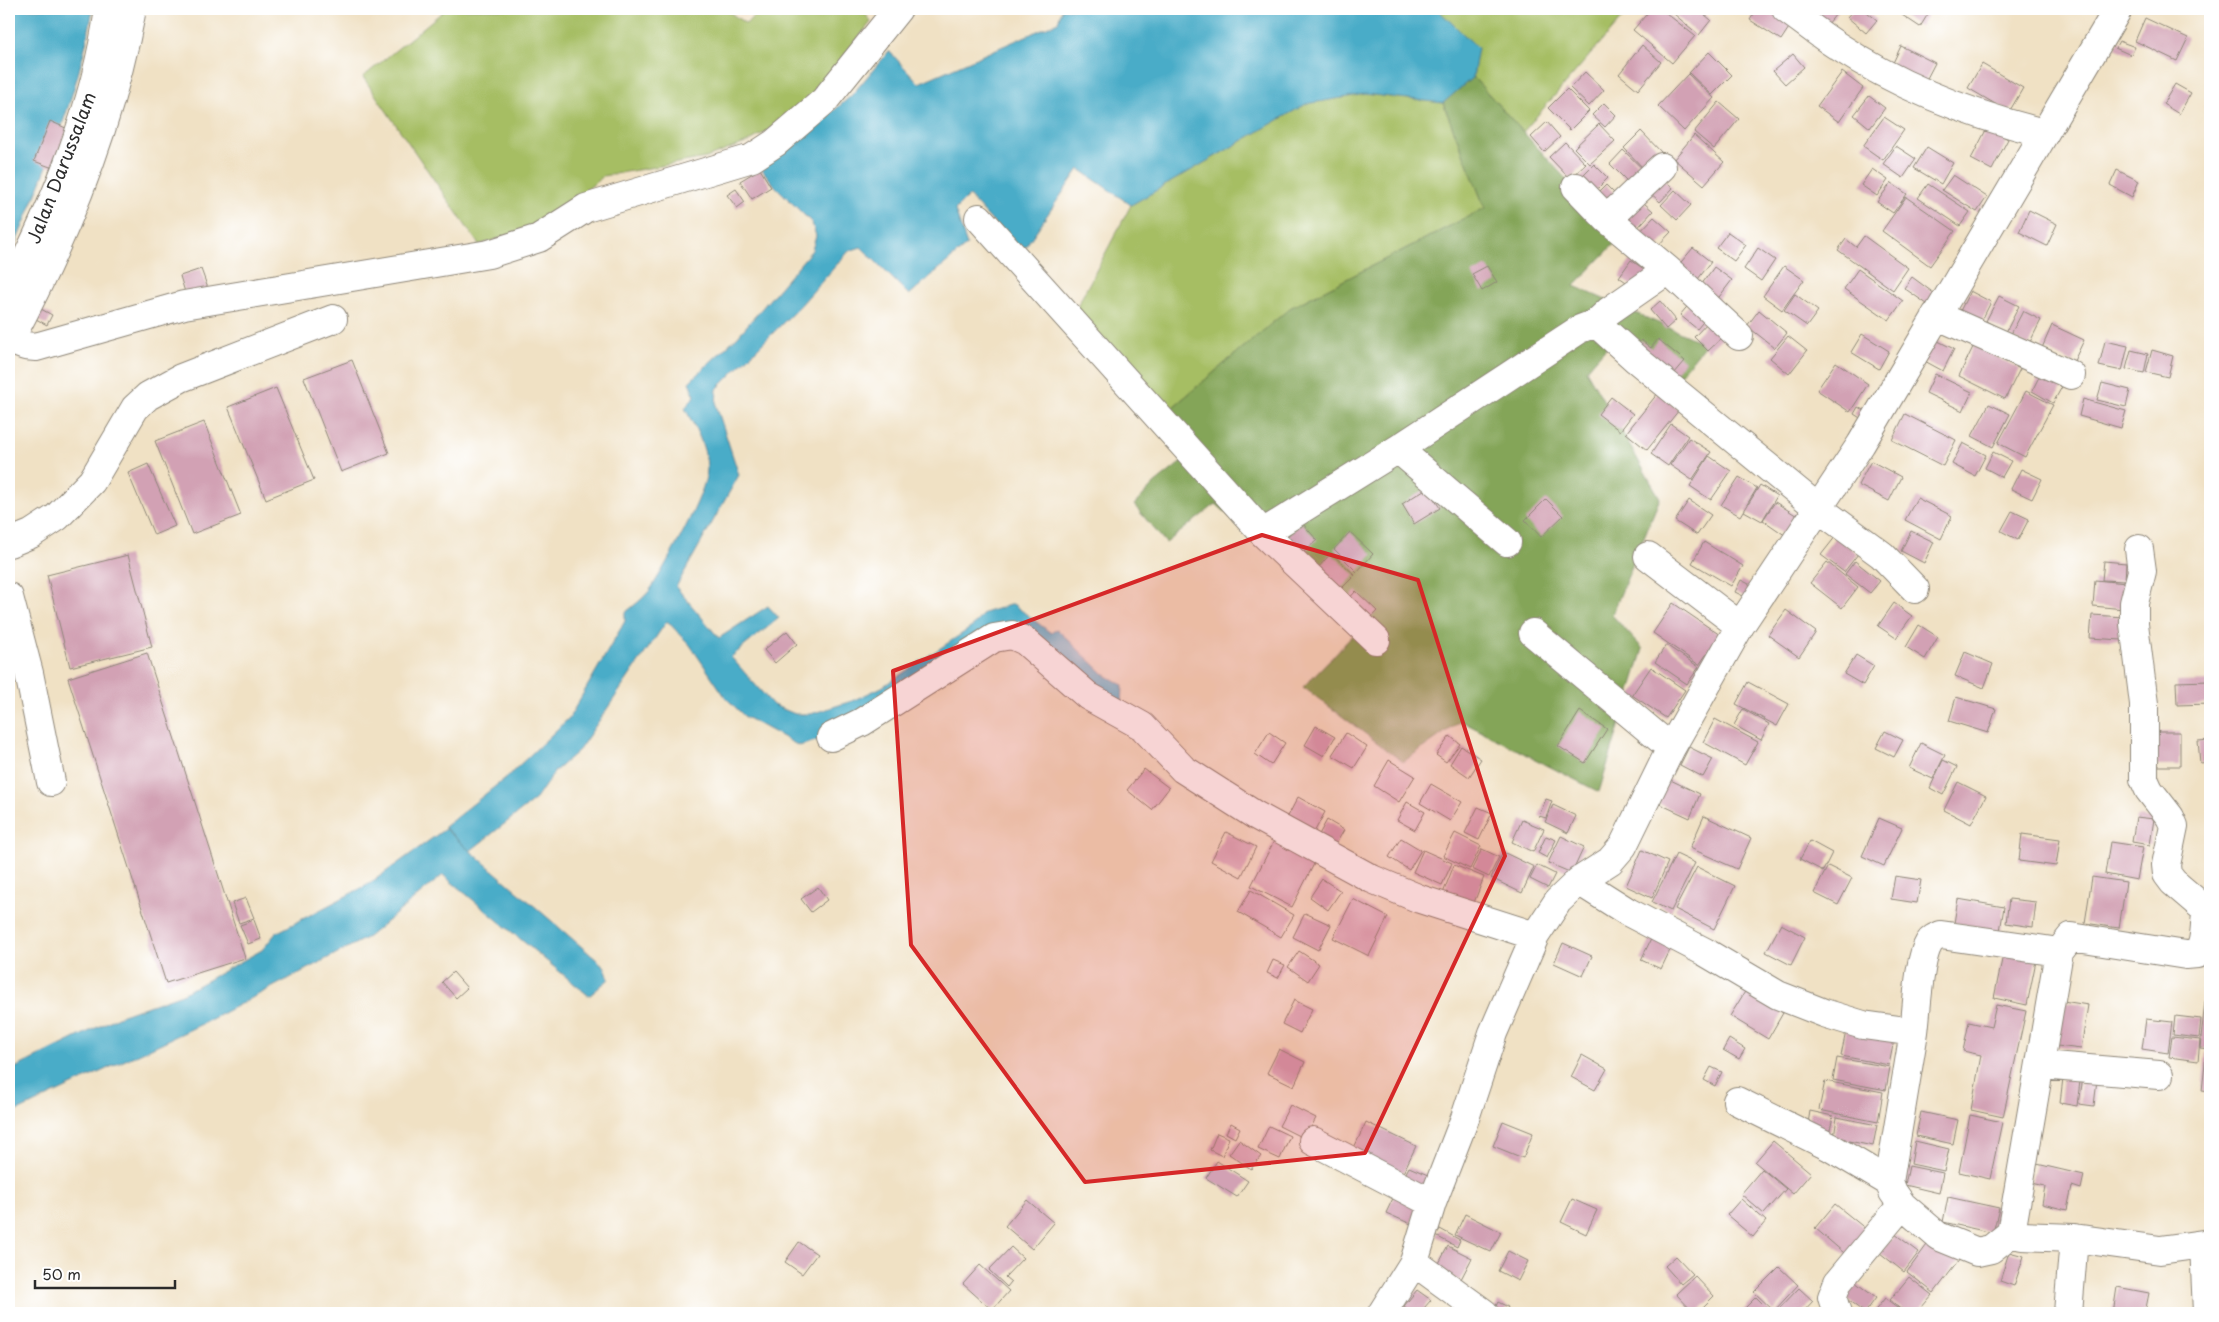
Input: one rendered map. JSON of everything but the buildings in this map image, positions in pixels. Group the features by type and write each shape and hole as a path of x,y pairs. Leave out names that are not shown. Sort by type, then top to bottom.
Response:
{"street":[{"name":"Jalan Darussalam","path":"9,294 57,191 86,115 103,52 109,9"},
{"name":"Jalan Darussalam","path":"9,341 78,198 109,109 132,9"},
{"path":"9,341 36,347 184,305 489,254 539,238 586,208 752,158 775,143 824,101 898,9"},
{"path":"1786,9 1835,45 1908,84 1996,120 2044,133"},
{"path":"1382,1313 1414,1262 1432,1203 1465,1118 1493,1033 1535,936 1558,901 1579,881 1610,861 1623,846 1671,748 1740,626 1861,444 2118,9"},
{"path":"1607,219 1662,167"},
{"path":"1576,187 1607,219 1668,270 1739,336"},
{"path":"979,218 1263,533 1376,640"},
{"path":"1263,533 1398,449 1580,329 1596,323 1609,311 1668,270"},
{"path":"1936,315 2071,375"},
{"path":"9,543 31,534 57,517 92,481 135,408 148,396 182,378 333,319"},
{"path":"1596,323 1637,360 1818,508 1882,555 1915,589"},
{"path":"1398,449 1507,542"},
{"path":"1737,1101 1830,1147 1896,1194 1938,1236 1977,1252 1991,1249 2011,1233 2059,952 2071,937 2186,955 2197,954 2203,946 2209,908 2173,882 2168,874 2166,865 2174,826 2170,817 2149,790 2144,780 2144,704 2134,624 2134,603 2142,571 2139,549"},
{"path":"1648,556 1740,626"},
{"path":"9,597 29,673 51,782"},
{"path":"1533,633 1671,748"},
{"path":"831,737 862,722 994,638 1012,635 1025,641 1088,696 1142,726 1183,768 1255,815 1372,879 1420,899 1535,936"},
{"path":"1579,881 1628,912 1705,952 1778,995 1824,1013 1864,1025 1914,1032"},
{"path":"1837,1313 1832,1297 1838,1282 1896,1194 1922,962 1928,944 1933,938 1941,935 2059,952"},
{"path":"2041,1065 2159,1075"},
{"path":"1313,1141 1432,1203"},
{"path":"2011,1233 2022,1236 2074,1238 2160,1250 2207,1244 2207,1313"},
{"path":"2068,1313 2074,1238"},
{"path":"1414,1262 1484,1313"}],"highlighted area":[{"path":"1262,535 1418,580 1505,856 1365,1153 1085,1182 911,945 893,671"}],"green space":[{"path":"446,9 725,9 746,24 760,9 862,9 871,22 825,80 785,121 748,142 706,158 603,176 568,206 533,227 479,245 363,77"},
{"path":"1437,9 1630,9 1523,132 1473,77 1477,48"},
{"path":"1473,77 1620,238 1574,286 1706,344 1670,387 1610,343 1586,370 1660,498 1612,615 1643,649 1599,792 1461,721 1403,762 1303,687 1364,624 1274,555 1216,504 1166,543 1134,505 1154,484 1189,456 1166,413 1290,308 1485,208 1443,103"},
{"path":"1365,94 1443,103 1485,208 1290,308 1166,413 1139,372 1064,331 1131,205 1306,104"}],"water":[{"path":"9,9 93,9 69,105 47,167 9,259"},
{"path":"1062,9 1437,9 1478,48 1473,77 1443,103 1365,94 1306,104 1131,205 1079,169 1021,253 969,196 955,210 967,245 909,295 861,247 849,251 799,307 717,389 716,405 739,475 676,587 719,638 768,606 779,618 731,657 773,705 795,714 811,714 852,701 882,687 972,627 984,613 1013,604 1051,633 1057,629 1105,675 1123,685 1122,707 1022,633 829,737 799,746 744,716 726,698 690,645 667,621 579,750 555,771 536,799 470,851 444,827 508,776 569,718 625,621 625,613 650,590 675,548 693,512 705,480 707,469 705,453 696,429 685,408 695,396 689,382 738,336 812,250 816,236 812,223 775,186 759,166 784,153 851,96 889,51 919,83 1058,22"},
{"path":"445,829 605,967 609,979 589,996 443,875 368,937 204,1023 9,1115 9,1071 120,1016 182,994 262,950 276,933 369,884"}]}
